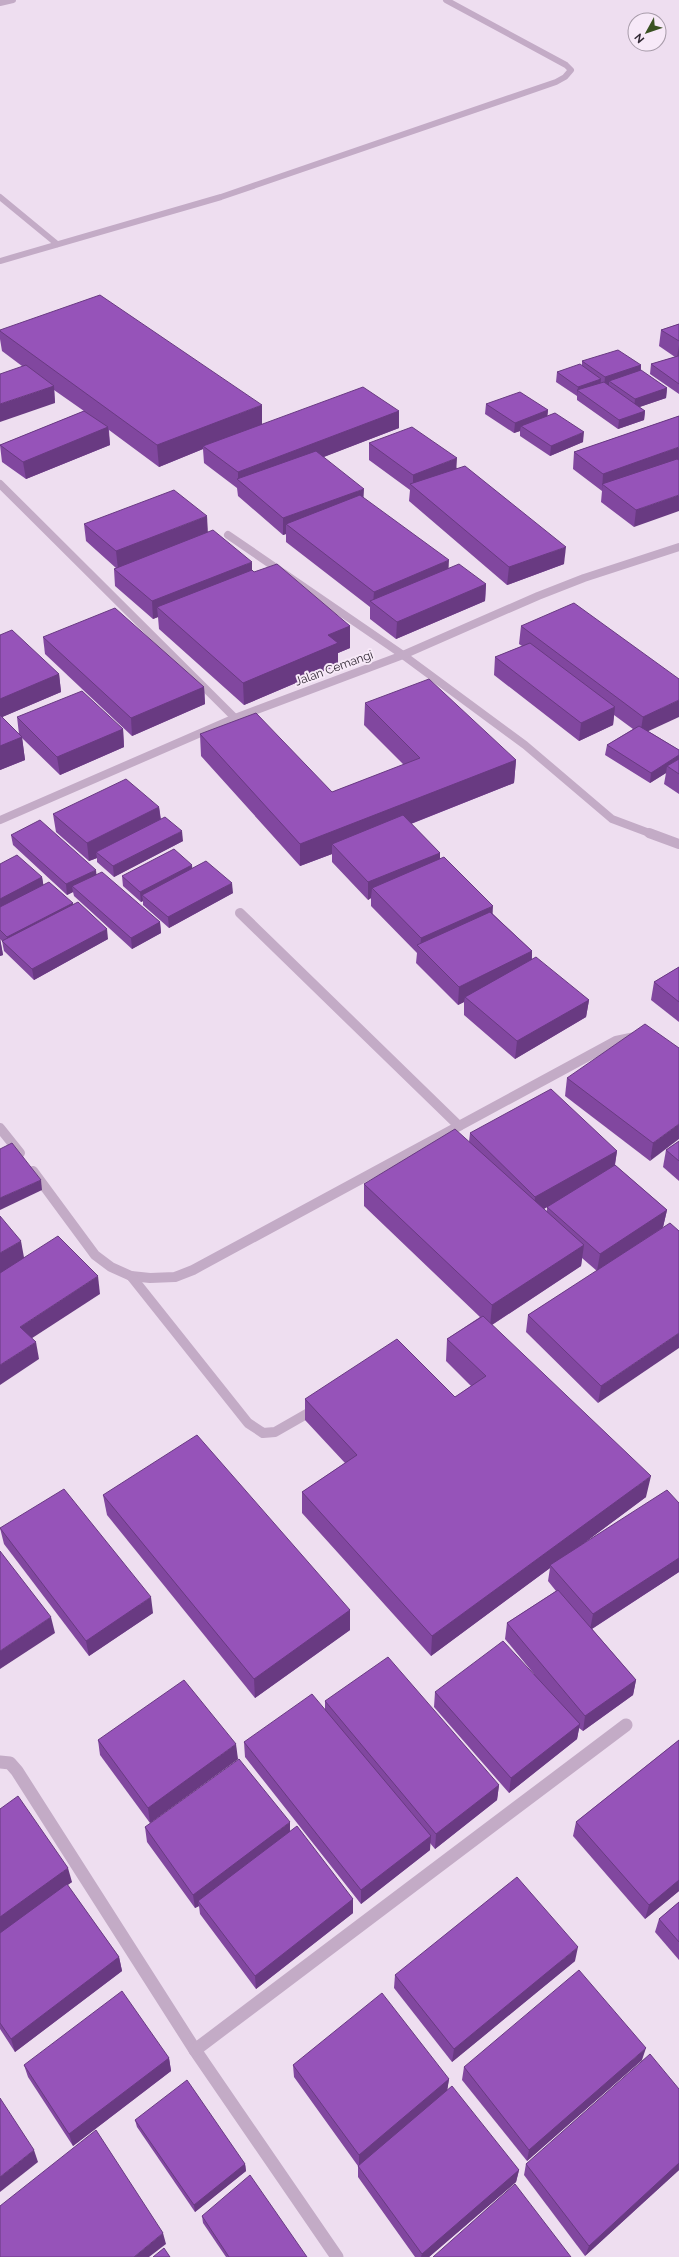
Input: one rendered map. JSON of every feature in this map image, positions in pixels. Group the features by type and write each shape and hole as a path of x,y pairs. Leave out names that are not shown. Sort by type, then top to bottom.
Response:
{"street":[{"path":"0,3 13,0"},
{"path":"0,261 255,186 556,82 570,73 571,70 566,65 446,0"},
{"path":"0,197 57,244"},
{"path":"0,484 235,718"},
{"path":"228,535 403,655 525,745 612,819 679,844"},
{"name":"Jalan Cemangi","path":"0,820 235,718 403,655 578,580 679,548"},
{"path":"240,913 459,1126"},
{"path":"0,1128 95,1255 111,1267 131,1276 175,1277 193,1270 616,1041 632,1037 644,1039"},
{"path":"131,1276 248,1423 263,1433 275,1432 329,1401"},
{"path":"195,2050 626,1725"},
{"path":"0,1762 10,1763 18,1771 195,2050 337,2257"}],"building":[{"path":"100,295 262,405 157,445 0,331"},
{"path":"679,324 679,341 661,330"},
{"path":"618,350 641,365 605,377 582,361"},
{"path":"679,356 679,384 651,364"},
{"path":"580,364 601,379 578,387 557,372"},
{"path":"26,365 54,386 0,404 0,374"},
{"path":"641,370 667,388 635,399 609,381"},
{"path":"604,382 645,411 619,420 577,390"},
{"path":"363,387 399,411 238,472 203,446"},
{"path":"520,392 548,410 515,423 486,404"},
{"path":"84,411 108,427 23,462 0,445"},
{"path":"555,413 584,432 551,446 521,426"},
{"path":"679,416 679,447 603,474 574,452"},
{"path":"412,427 457,458 413,475 369,443"},
{"path":"316,451 364,489 283,518 237,479"},
{"path":"677,459 679,460 679,495 636,510 602,484"},
{"path":"465,466 566,547 509,567 410,484"},
{"path":"174,490 207,516 116,551 84,524"},
{"path":"360,495 449,560 374,592 286,524"},
{"path":"213,530 252,562 152,601 114,569"},
{"path":"277,564 350,626 328,635 338,643 243,683 157,607 252,570 254,572"},
{"path":"459,564 486,584 397,622 370,601"},
{"path":"574,603 679,679 679,700 643,717 521,626"},
{"path":"115,608 204,687 131,718 43,637"},
{"path":"12,630 59,674 0,699 0,635"},
{"path":"530,643 615,707 581,723 495,657"},
{"path":"429,679 516,760 300,844 200,734 256,713 332,792 420,758 365,703"},
{"path":"82,691 123,729 57,757 17,717"},
{"path":"0,715 22,737 0,746"},
{"path":"639,726 679,750 679,755 651,773 607,745"},
{"path":"679,759 679,774 667,766"},
{"path":"126,779 159,807 87,843 53,814"},
{"path":"403,815 440,853 368,882 332,844"},
{"path":"165,817 182,831 113,866 96,852"},
{"path":"40,820 96,870 66,884 11,835"},
{"path":"174,849 192,865 140,892 122,876"},
{"path":"17,855 42,877 0,899 0,864"},
{"path":"444,857 493,906 421,938 372,888"},
{"path":"206,861 232,883 168,917 142,895"},
{"path":"102,872 160,922 131,938 72,886"},
{"path":"49,882 73,903 7,937 0,930 0,907"},
{"path":"78,902 107,929 32,969 2,941"},
{"path":"490,912 532,951 459,987 417,945"},
{"path":"536,957 589,1000 517,1041 465,997"},
{"path":"679,967 679,1002 654,982"},
{"path":"645,1024 679,1048 679,1124 653,1143 567,1078"},
{"path":"551,1089 617,1151 535,1197 470,1133"},
{"path":"455,1129 584,1245 492,1305 364,1184"},
{"path":"679,1141 679,1161 666,1150"},
{"path":"12,1143 41,1180 0,1198 0,1149"},
{"path":"615,1165 667,1210 600,1254 547,1207"},
{"path":"0,1216 21,1241 0,1253"},
{"path":"670,1223 679,1231 679,1333 601,1386 528,1315"},
{"path":"58,1236 98,1276 20,1327 36,1342 0,1365 0,1273"},
{"path":"483,1316 651,1476 432,1636 302,1492 357,1455 305,1399 397,1339 455,1397 486,1376 447,1339"},
{"path":"197,1435 350,1610 254,1679 103,1495"},
{"path":"64,1489 151,1597 86,1641 0,1528"},
{"path":"667,1490 679,1503 679,1558 593,1614 550,1565"},
{"path":"0,1551 51,1617 0,1651"},
{"path":"558,1590 636,1680 585,1716 507,1623"},
{"path":"503,1641 580,1724 511,1778 435,1692"},
{"path":"388,1657 499,1785 436,1834 325,1701"},
{"path":"184,1680 236,1744 148,1808 98,1740"},
{"path":"312,1694 431,1836 361,1890 244,1742"},
{"path":"679,1740 679,1880 649,1905 576,1822"},
{"path":"239,1759 290,1822 193,1895 145,1827"},
{"path":"18,1796 68,1868 0,1917 0,1809"},
{"path":"297,1826 353,1899 255,1976 198,1901"},
{"path":"517,1877 578,1947 454,2049 395,1975"},
{"path":"67,1884 119,1957 11,2039 0,2023 0,1933"},
{"path":"679,1902 679,1942 659,1919"},
{"path":"579,1970 646,2048 529,2150 464,2067"},
{"path":"122,1991 169,2058 69,2134 24,2065"},
{"path":"382,1993 449,2079 359,2155 293,2065"},
{"path":"650,2054 679,2089 679,2163 589,2246 526,2164"},
{"path":"187,2080 245,2164 194,2205 135,2120"},
{"path":"452,2086 519,2170 422,2254 358,2166"},
{"path":"0,2098 34,2150 0,2177"},
{"path":"96,2130 163,2233 134,2257 0,2257 0,2206"},
{"path":"250,2175 307,2257 229,2257 202,2216"},
{"path":"515,2184 571,2257 433,2257"},
{"path":"164,2248 170,2257 153,2257"}]}
